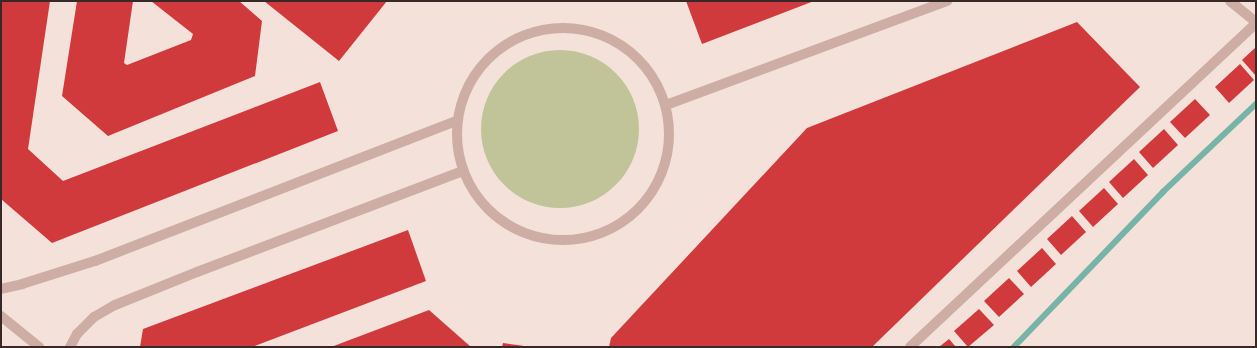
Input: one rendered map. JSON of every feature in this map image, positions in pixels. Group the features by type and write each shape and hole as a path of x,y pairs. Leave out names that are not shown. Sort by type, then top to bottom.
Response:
{"street":[{"path":"666,105 947,1"},
{"path":"910,347 1256,22 1230,1"},
{"path":"563,26 597,32 627,48 651,74 666,105 669,140 662,173 644,204 616,227 583,240 547,240 513,229 485,208 465,177 456,143 459,107 474,74 498,48 529,32 563,26"},
{"path":"1,289 22,284 95,261 458,120"},
{"path":"70,347 77,334 94,317 115,305 197,272 463,171"},
{"path":"1,316 39,347"}],"green space":[{"path":"568,50 583,53 597,59 616,73 626,85 636,106 639,129 636,152 626,173 616,185 604,195 583,205 568,208 552,208 537,205 516,195 504,185 494,173 484,152 482,144 481,121 484,106 494,85 504,73 516,63 537,53 545,51"}],"building":[{"path":"1,1 50,1 28,149 63,181 320,82 338,131 52,243 1,199"},
{"path":"77,1 133,1 124,63 127,65 191,40 193,34 151,1 239,1 262,21 255,76 108,136 62,96"},
{"path":"264,1 387,1 339,61"},
{"path":"686,1 814,1 702,44"},
{"path":"1077,22 1140,87 872,347 609,347 611,338 807,128"},
{"path":"1256,47 1256,76 1242,60"},
{"path":"1240,64 1254,80 1229,103 1215,87"},
{"path":"1195,99 1210,115 1185,138 1170,122"},
{"path":"1164,129 1178,145 1153,168 1139,152"},
{"path":"1134,159 1148,175 1123,198 1109,182"},
{"path":"1104,188 1118,204 1093,227 1079,211"},
{"path":"1072,216 1086,232 1061,255 1047,239"},
{"path":"408,230 426,281 252,347 140,347 143,329"},
{"path":"1042,248 1056,264 1031,287 1017,271"},
{"path":"1009,278 1024,294 999,317 984,301"},
{"path":"979,309 994,325 968,347 954,331"},
{"path":"429,310 471,347 331,347"},
{"path":"949,339 956,347 939,347"},
{"path":"503,343 524,346 524,347 502,347"}],"waterway":[{"path":"1014,347 1163,192 1256,104"}]}
